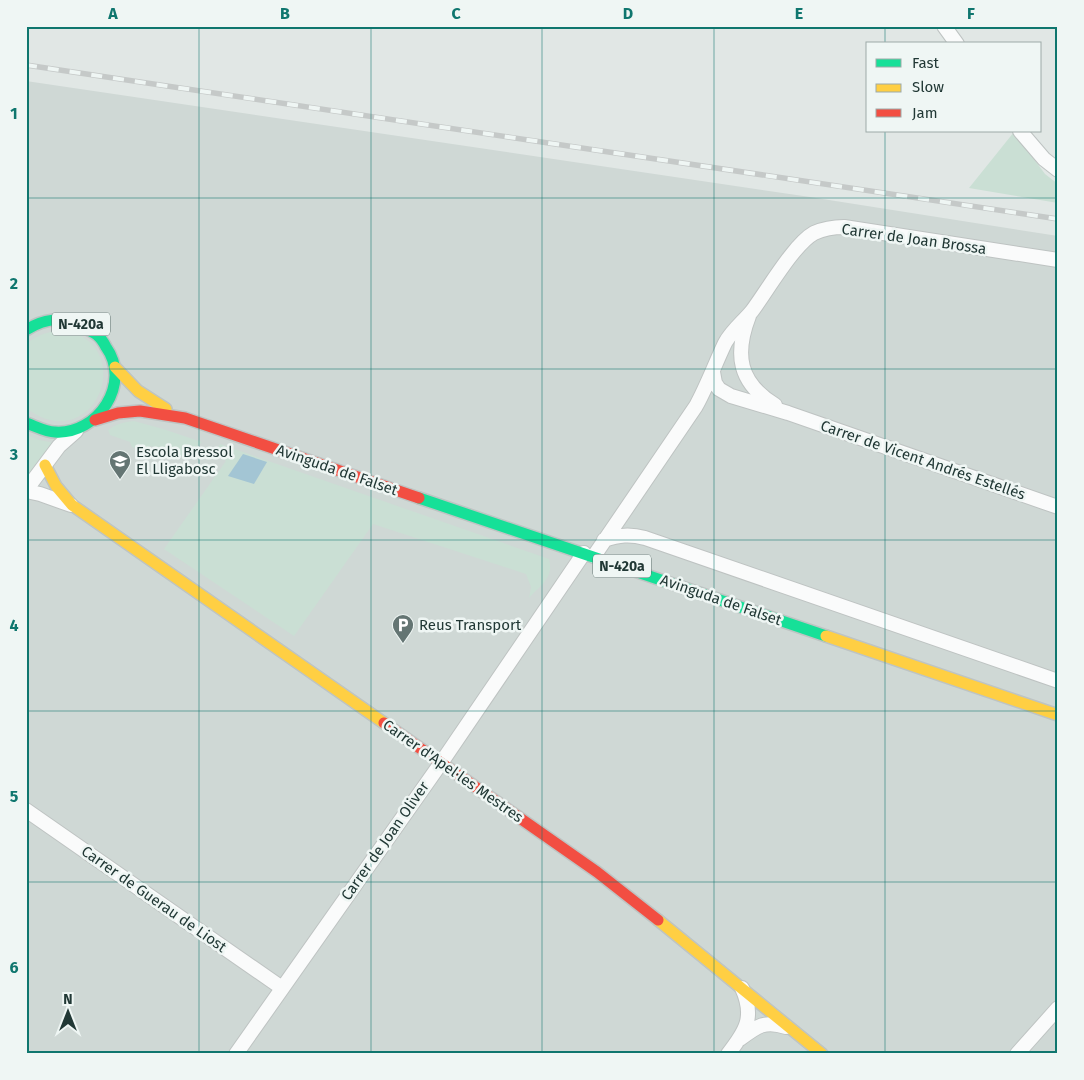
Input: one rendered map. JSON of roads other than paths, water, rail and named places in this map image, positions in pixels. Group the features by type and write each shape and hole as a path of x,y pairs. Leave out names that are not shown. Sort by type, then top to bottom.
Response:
{"main road":[{"name":"N-420a","path":"26,330 42,322 66,320 85,326 99,336 106,345 115,367 116,377 112,396 101,415 95,420"},
{"name":"N-420a","path":"115,367 132,388 142,396 185,418"},
{"name":"N-420a","path":"26,423 53,433 65,433 76,431 95,420 116,412 128,410 154,412 185,418"},
{"name":"Avinguda de Falset","path":"185,418 1058,715"},
{"name":"Carrer d'Apel·les Mestres","path":"45,465 52,482 72,505 598,872 822,1054"}],"street":[{"path":"944,26 955,42"},
{"path":"1021,132 1044,159 1058,170"},
{"name":"Carrer de Joan Brossa","path":"750,313 802,242 814,234 830,228 852,228 1058,260"},
{"path":"745,374 741,344 750,313"},
{"name":"Carrer de Joan Oliver","path":"236,1054 440,763 589,555 604,540 696,406 726,342 732,332 750,313"},
{"path":"713,370 729,363 737,365 745,374"},
{"name":"Carrer de Vicent Andrés Estellés","path":"713,370 715,383 723,392 1058,507"},
{"name":"Carrer de Vicent Andrés Estellés","path":"745,374 757,392 788,413"},
{"path":"26,491 59,446 76,431"},
{"name":"Carrer d'Apel·les Mestres","path":"26,491 72,505"},
{"path":"604,540 627,534 645,538 1058,681"},
{"name":"Carrer de Guerau de Liost","path":"26,810 282,988"},
{"path":"728,1054 740,1039 746,1024 749,1008 742,988"},
{"path":"1017,1054 1058,1008"},
{"path":"740,1039 764,1024 778,1024 790,1028"}],"water":[{"path":"243,454 267,462 254,484 228,476"}],"railway":[{"path":"26,65 1058,219"}],"place":[{"name":"Escola Bressol El Lligabosc","path":"120,480"},
{"name":"Reus Transport","path":"403,644"}]}
